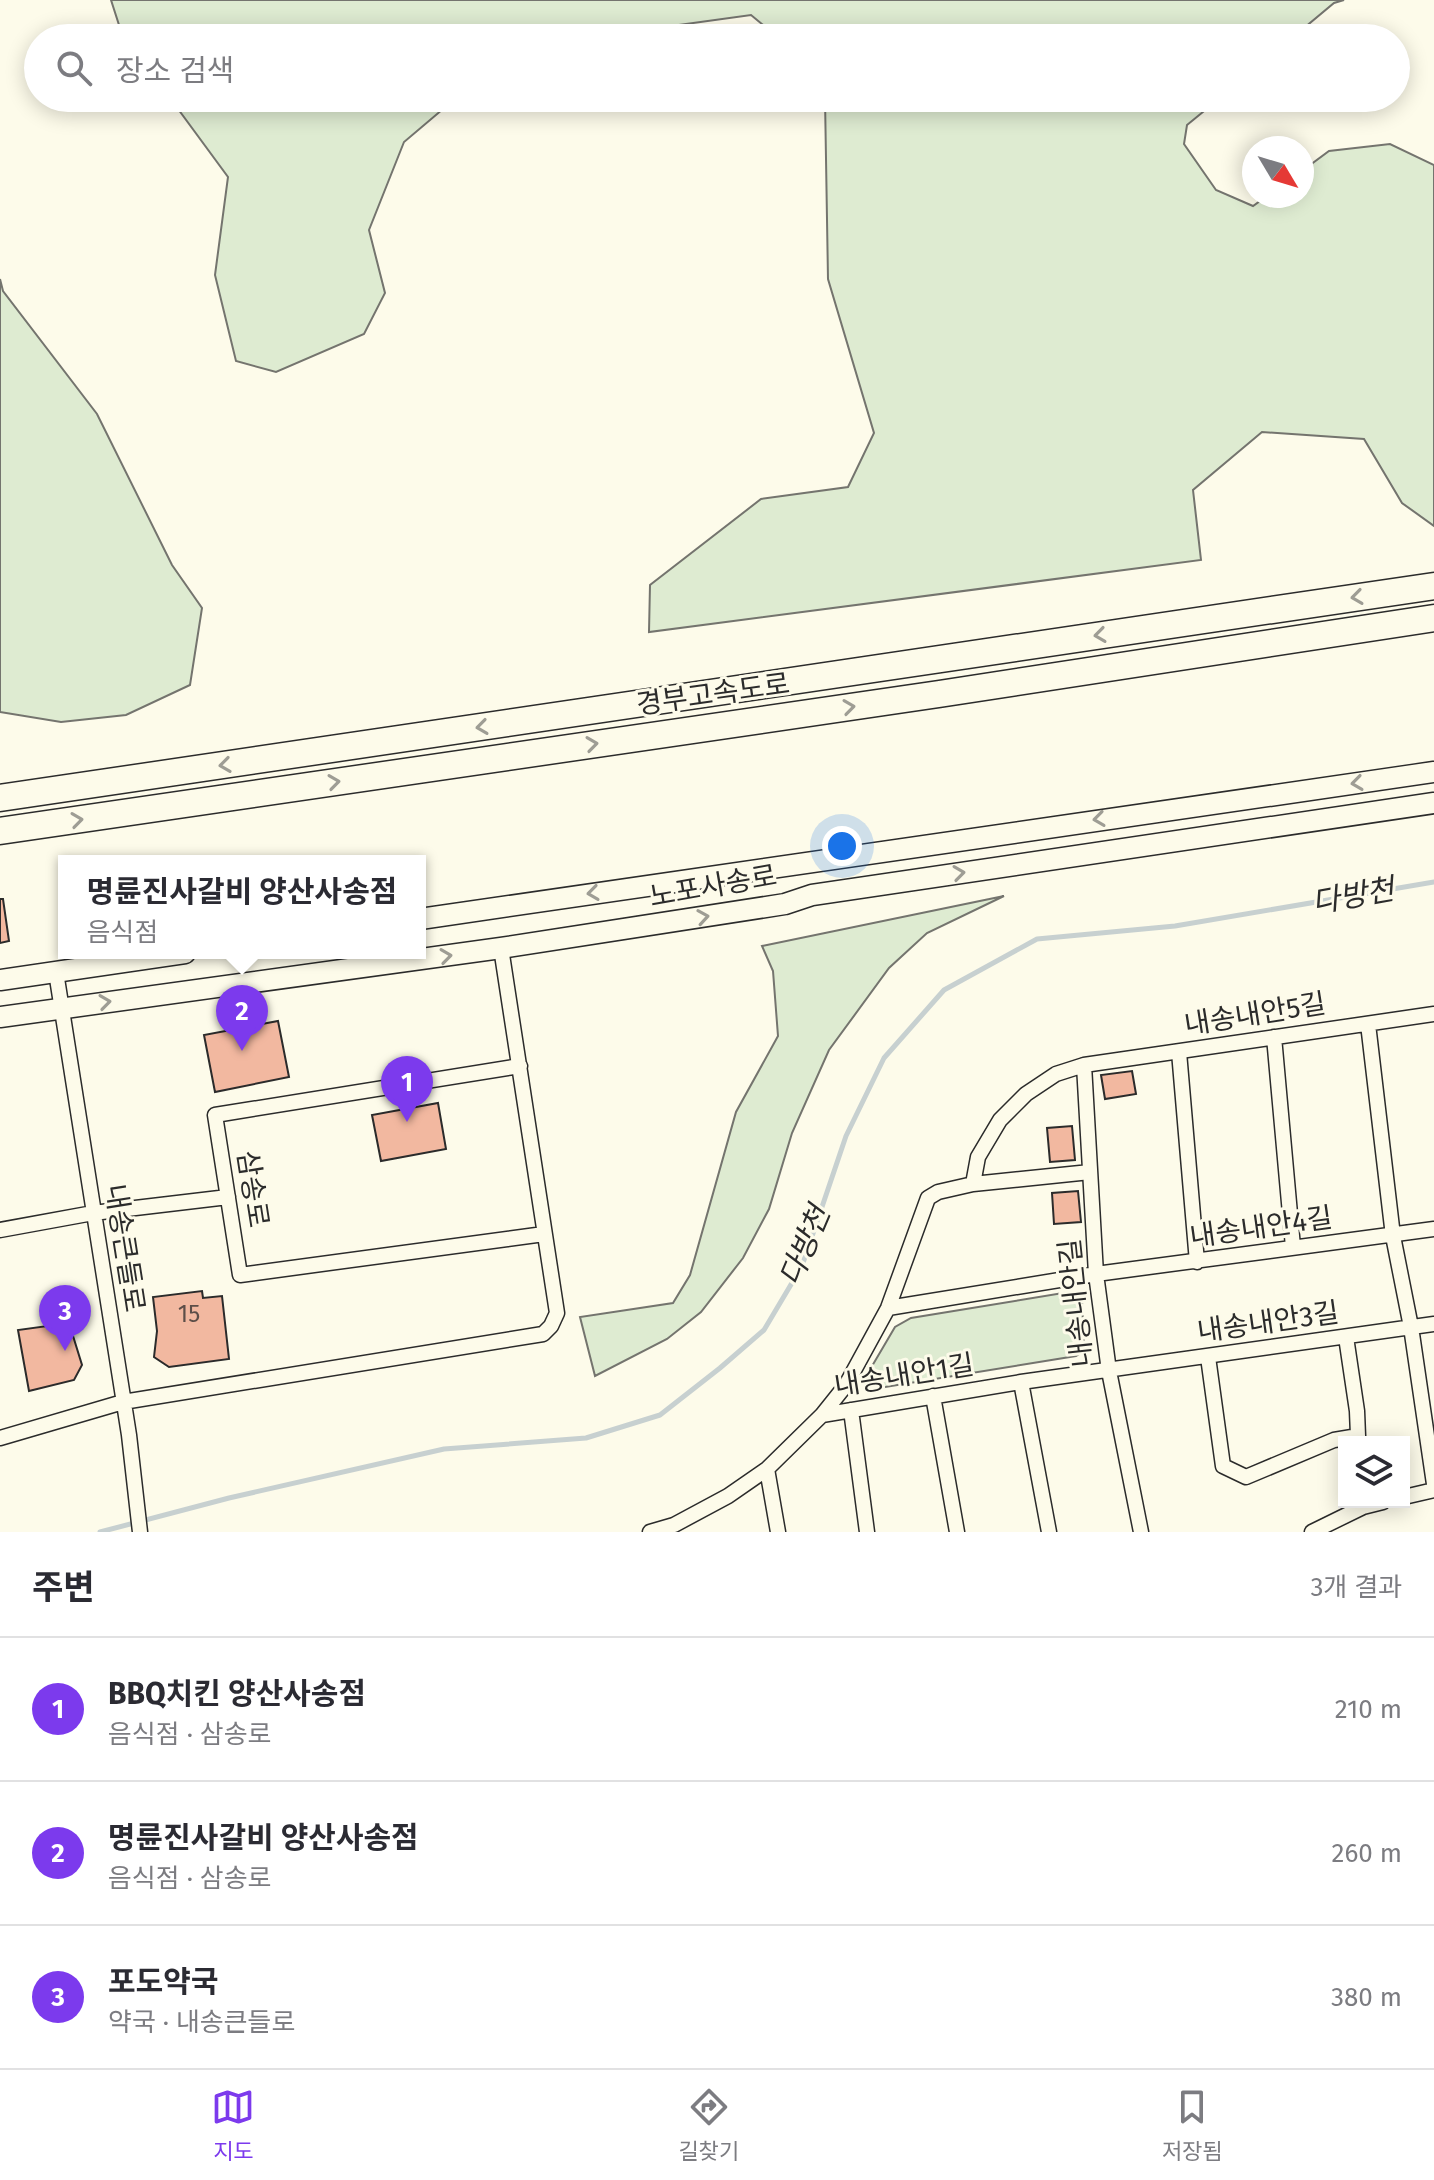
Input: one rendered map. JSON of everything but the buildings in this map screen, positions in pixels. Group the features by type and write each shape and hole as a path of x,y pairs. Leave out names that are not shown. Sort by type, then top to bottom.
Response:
{"highway":[{"name":"경부고속도로","path":"0,798 1434,586"},
{"name":"경부고속도로","path":"0,831 939,694 1434,618"}],"main road":[{"name":"노포사송로","path":"426,918 1434,772"},
{"name":"노포사송로","path":"426,958 785,904 812,895 1434,803"},
{"path":"0,980 144,959"},
{"name":"노포사송로","path":"0,1017 420,959"}],"street":[{"path":"0,1438 123,1402 543,1334 557,1313 501,948"},
{"name":"내송큰들로","path":"56,972 129,1435 140,1532"},
{"name":"내송내안5길","path":"973,1184 978,1157 1000,1120 1026,1094 1056,1074 1084,1065 1434,1014"},
{"path":"1368,1024 1393,1236 1411,1327 1434,1487 1410,1495"},
{"path":"1274,1037 1293,1247"},
{"path":"1179,1052 1197,1262"},
{"name":"내송내안길","path":"1084,1065 1096,1274 1109,1371 1141,1532"},
{"name":"삼송로","path":"520,1066 215,1115 240,1275 544,1234"},
{"path":"822,1415 846,1385 888,1308 928,1198 938,1192 973,1184 1090,1172"},
{"path":"0,1230 93,1213 228,1197"},
{"name":"내송내안4길","path":"888,1308 1096,1274 1434,1229"},
{"name":"내송내안3길","path":"1109,1371 1434,1324"},
{"path":"1208,1357 1223,1466 1246,1477 1334,1440 1358,1436 1346,1337"},
{"name":"내송내안1길","path":"650,1532 674,1525 728,1496 767,1469 822,1415 1021,1382 1109,1371"},
{"path":"1021,1382 1049,1532"},
{"path":"933,1396 957,1532"},
{"path":"851,1410 867,1532"},
{"path":"767,1469 778,1532"},
{"path":"1312,1532 1361,1508"}],"green space":[{"path":"111,0 1344,0 1334,3 1309,24 762,24 751,15 686,24 119,24"},
{"path":"180,112 439,112 404,142 369,230 385,293 364,334 276,372 236,361 215,275 228,177"},
{"path":"825,112 1203,112 1187,125 1184,144 1216,190 1242,201 1242,208 1314,208 1314,162 1329,151 1390,144 1434,165 1434,526 1402,503 1364,439 1262,432 1193,490 1201,560 649,632 650,585 761,499 848,487 874,433 828,279"},
{"path":"0,279 3,291 97,414 172,565 202,608 190,685 126,715 61,722 0,712"},
{"path":"1004,896 927,933 889,968 829,1050 792,1133 769,1209 743,1258 701,1312 667,1339 595,1376 580,1317 673,1303 690,1275 736,1112 778,1036 773,971 762,946"},
{"path":"1069,1292 1082,1298 1084,1351 1076,1356 873,1389 868,1386 865,1378 895,1327 911,1318"}],"waterway":[{"name":"다방천","path":"100,1532 229,1498 444,1449 586,1438 660,1415 764,1330 802,1266 846,1136 884,1058 944,990 1037,939 1175,926 1434,882"}],"place":[{"name":"명륜진사갈비 양산사송점","path":"242,1051"},
{"name":"BBQ치킨 양산사송점","path":"407,1122"},
{"name":"포도약국","path":"65,1351"}]}
